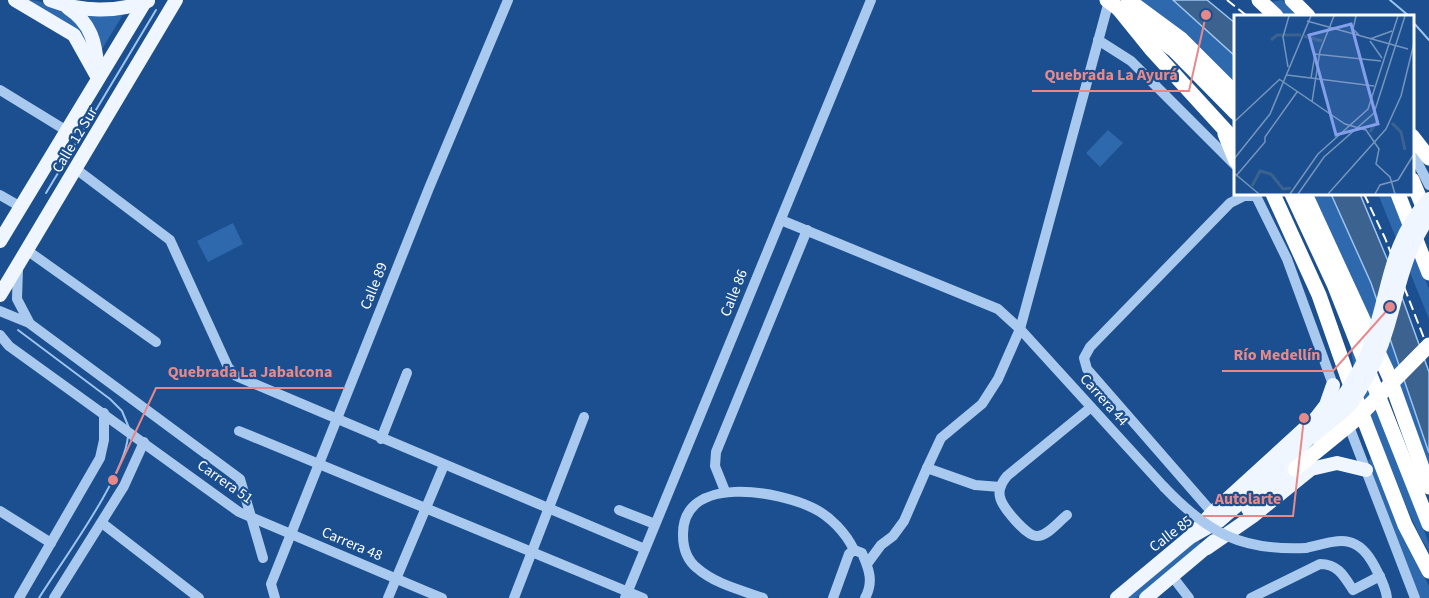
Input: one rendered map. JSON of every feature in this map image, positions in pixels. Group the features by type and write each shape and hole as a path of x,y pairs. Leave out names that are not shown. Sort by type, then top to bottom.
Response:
{"highway":[{"path":"1116,2 1180,39 1234,92"},
{"path":"1116,2 1174,50 1234,111"},
{"path":"1116,2 1152,50 1234,140"},
{"path":"1222,126 1234,156"},
{"path":"1414,137 1429,159"},
{"path":"1414,168 1429,200"},
{"path":"1414,182 1429,220"},
{"path":"1274,195 1319,295 1405,525 1429,571"},
{"path":"1292,195 1334,284 1429,524"},
{"path":"1305,195 1389,376 1429,487"},
{"path":"1398,195 1429,273"},
{"path":"1303,469 1429,345"}],"main road":[{"path":"15,0 74,35 98,78"},
{"name":"Calle 12 Sur","path":"0,295 176,0"},
{"path":"56,2 106,9 147,1"},
{"name":"Calle 12 Sur","path":"0,241 147,1"},
{"path":"56,2 85,21 91,30 95,42 98,78"},
{"path":"1207,548 1308,440 1344,397 1373,338 1400,241 1413,216 1429,200"},
{"path":"1146,598 1207,548 1253,516 1303,469 1352,402 1374,363 1410,247 1429,220"},
{"path":"1215,517 1326,405 1333,385"},
{"path":"1215,517 1244,506 1327,453 1330,438 1319,424 1307,426"},
{"path":"1303,469 1337,463 1366,470"},
{"name":"Calle 85","path":"1117,598 1215,517"}],"street":[{"name":"Calle 89","path":"275,598 271,584 292,538 429,188 508,0"},
{"name":"Calle 86","path":"626,595 872,0"},
{"path":"867,564 904,521 941,438 982,404 998,379 1020,329 1098,40 1116,2"},
{"path":"1098,40 1131,61 1234,164"},
{"path":"0,90 67,130"},
{"path":"1414,154 1429,185"},
{"path":"76,169 170,240 228,368 236,376 337,421 645,549"},
{"path":"0,195 21,207"},
{"path":"1256,195 1287,259 1415,598"},
{"name":"Carrera 44","path":"1215,517 1084,364 1086,354 1230,203 1236,198 1256,195"},
{"name":"Carrera 44","path":"781,220 998,309 1020,329 1090,408 1199,521 1233,539 1266,548 1306,548 1335,541 1354,543 1368,553 1380,576 1387,598"},
{"path":"725,491 715,466 716,452 807,230"},
{"path":"28,251 156,342"},
{"path":"18,268 18,298 29,322"},
{"name":"Carrera 51","path":"0,311 29,322 240,479 251,518"},
{"name":"Carrera 51","path":"0,335 9,346 221,500 251,518"},
{"path":"381,439 407,373"},
{"path":"1067,515 1043,535 1036,537 1027,534 1001,501 1000,488 1007,476 1090,408"},
{"path":"19,598 100,458 107,415"},
{"path":"514,598 550,510 584,417"},
{"path":"239,431 533,553 626,595 643,598"},
{"path":"56,597 131,473 142,441"},
{"path":"388,598 444,465"},
{"path":"927,468 975,485 1000,488"},
{"path":"763,598 714,580 697,568 687,556 683,533 688,516 705,498 725,491 765,494 814,508 848,536 867,564 871,580 868,597"},
{"path":"619,510 655,524"},
{"path":"0,512 51,543"},
{"path":"251,518 263,558"},
{"name":"Carrera 48","path":"251,518 292,538 442,598"},
{"path":"102,523 199,598"},
{"path":"833,598 849,554 881,545"},
{"path":"1251,598 1315,566 1331,565 1341,571 1355,590 1380,576"},
{"path":"1172,576 1189,598"}],"shaded area":[{"path":"26,0 46,3 66,13 81,28 88,47 66,22"},
{"path":"1137,0 1173,0 1234,55 1234,85"},
{"path":"1173,0 1207,0 1234,22 1234,55"},
{"path":"1282,0 1298,15 1284,15 1271,2"},
{"path":"124,13 102,49 98,32 84,15"},
{"path":"1108,130 1123,143 1100,167 1086,153"},
{"path":"1311,195 1331,195 1371,283 1429,453 1429,472"},
{"path":"1331,195 1360,195 1395,278 1429,372 1429,453 1371,283"},
{"path":"1378,195 1391,195 1429,289 1429,319"},
{"path":"233,223 243,244 208,262 197,241"},
{"path":"1351,347 1405,476 1429,544 1429,551 1417,531 1366,408 1356,378"},
{"path":"1372,457 1414,557 1429,586 1429,598 1420,598 1368,461"},
{"path":"1198,539 1202,545 1137,598 1126,598"}],"waterway":[{"path":"1390,0 1408,15"},
{"path":"46,193 156,10"},
{"path":"1414,23 1429,40"},
{"path":"18,330 110,399 122,411 129,428"},
{"path":"39,598 105,495 124,453 128,436"}],"railway":[{"path":"1227,0 1246,15"},
{"path":"1364,195 1385,238 1429,351"}],"place":[{"name":"Quebrada La Ayurá","path":"1206,15"},
{"name":"Río Medellín","path":"1390,307"},
{"name":"Autolarte","path":"1304,418"},
{"name":"Quebrada La Jabalcona","path":"113,480"}]}
